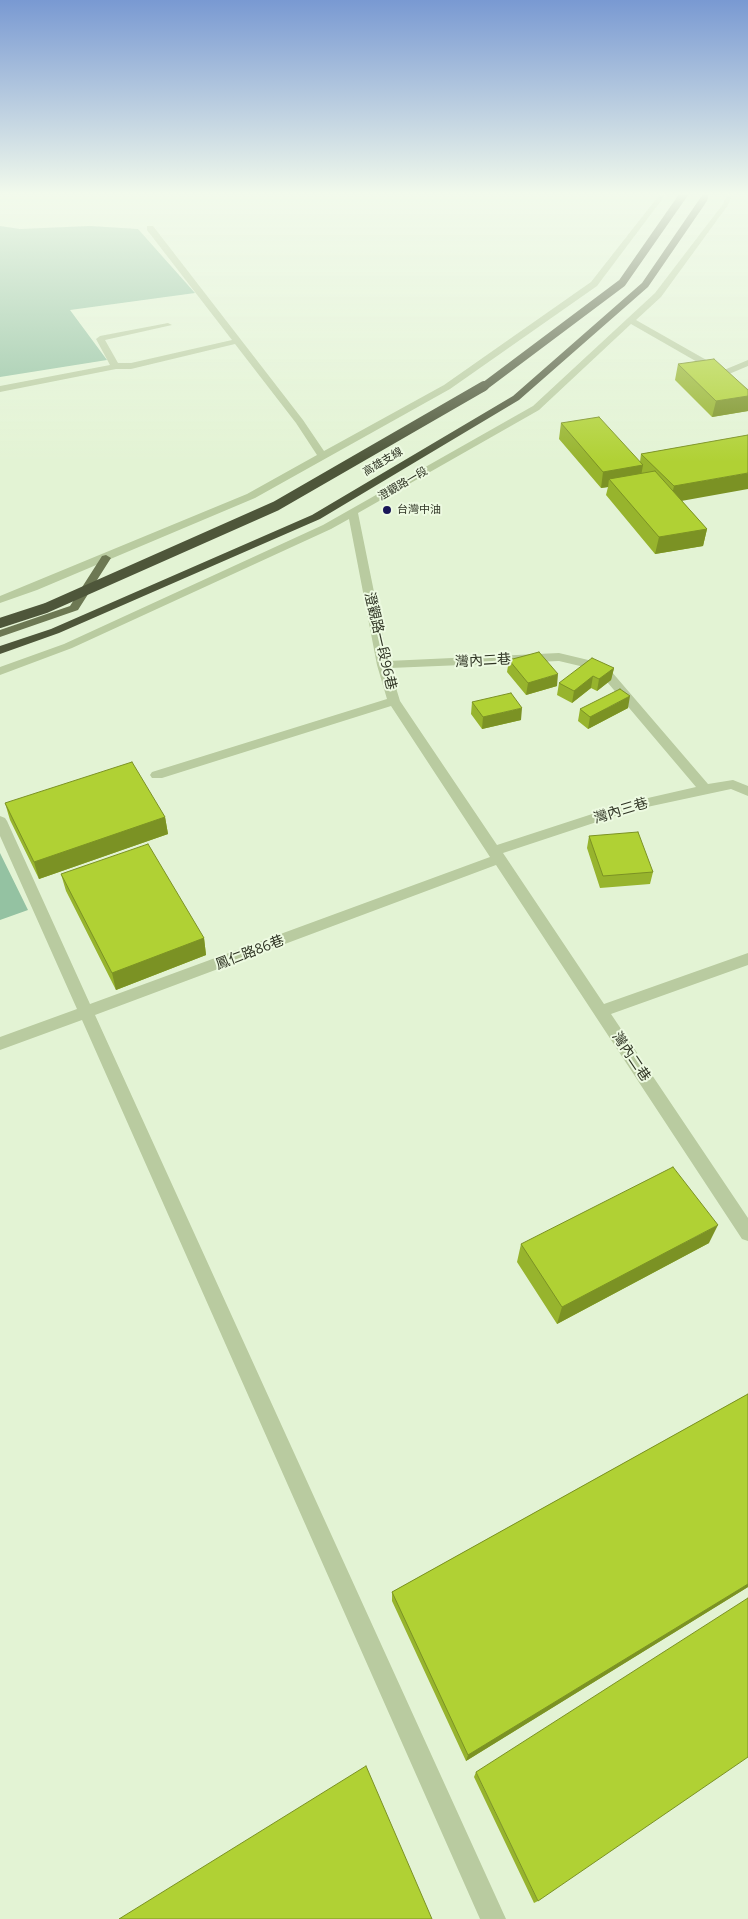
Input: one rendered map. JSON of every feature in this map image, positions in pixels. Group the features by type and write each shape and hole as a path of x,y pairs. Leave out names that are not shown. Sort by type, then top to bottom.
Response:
{"highway":[{"name":"高雄支線","path":"0,623 46,608 276,506 479,390 621,284"},
{"name":"高雄支線","path":"0,650 55,631 316,517 516,398 646,284"}],"main road":[{"path":"0,634 74,608 106,558"}],"street":[{"path":"192,284 300,422 322,456"},
{"path":"0,600 106,558 251,496 447,387 594,284"},
{"name":"澄觀路一段","path":"0,671 68,646 327,528 536,408 631,321 658,295 667,284"},
{"path":"631,321 723,373 748,394"},
{"path":"115,366 100,339 168,325"},
{"path":"0,389 115,366 131,366 237,342"},
{"path":"723,373 748,363"},
{"name":"澄觀路一段96巷","path":"353,513 383,666 394,701 497,855"},
{"name":"灣內二巷","path":"383,666 559,657 601,667 705,789"},
{"path":"157,775 394,701"},
{"name":"灣內三巷","path":"497,855 631,806 733,784 748,792"},
{"path":"0,821 493,1919"},
{"path":"497,855 601,1011 748,959"},
{"name":"鳳仁路86巷","path":"0,1044 86,1014 497,855"},
{"name":"灣內二巷","path":"601,1011 748,1233"}],"green space":[{"path":"0,284 187,284 195,293 70,310 107,360 0,377"},
{"path":"0,853 28,910 0,920"}],"building":[{"path":"714,359 748,390 748,396 716,401 678,364"},
{"path":"599,417 643,465 603,472 561,423"},
{"path":"748,435 748,473 674,486 641,454"},
{"path":"655,471 707,529 659,537 609,479"},
{"path":"539,652 558,674 528,683 509,660"},
{"path":"592,658 614,668 599,679 593,676 574,691 559,683"},
{"path":"620,689 630,696 590,717 580,709"},
{"path":"511,693 522,708 483,717 472,702"},
{"path":"132,762 165,817 34,862 5,803"},
{"path":"638,832 653,872 603,876 589,836"},
{"path":"148,844 204,938 112,973 61,874"},
{"path":"673,1167 718,1225 562,1307 521,1244"},
{"path":"748,1394 748,1584 468,1755 392,1592"},
{"path":"748,1598 748,1757 538,1901 476,1772"},
{"path":"366,1766 432,1919 119,1919"}],"place":[{"name":"台灣中油","path":"387,510"}]}
